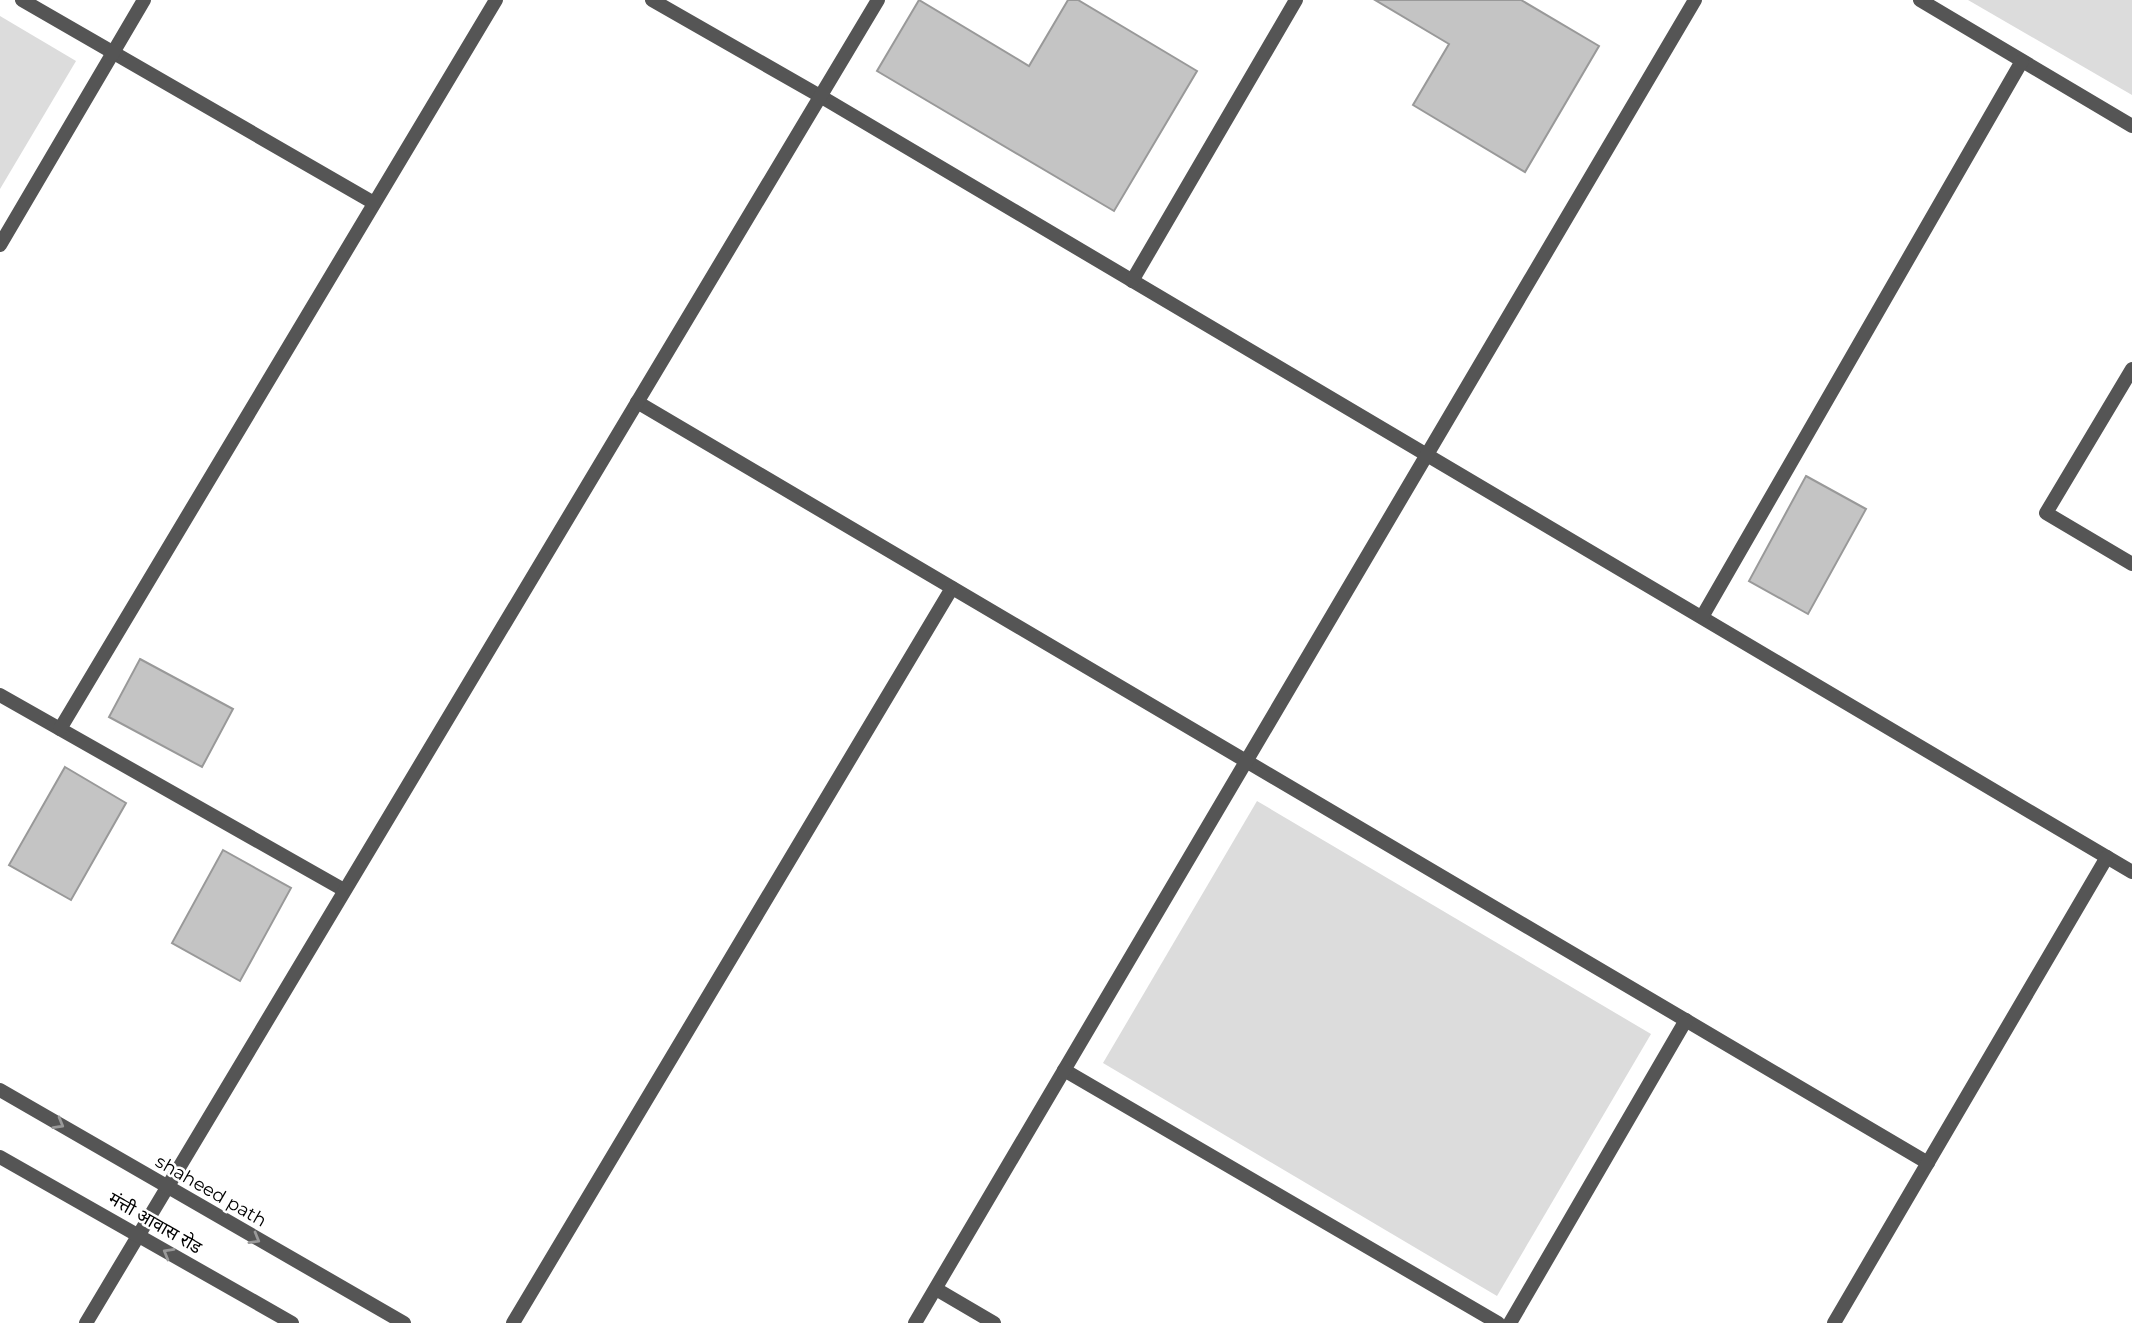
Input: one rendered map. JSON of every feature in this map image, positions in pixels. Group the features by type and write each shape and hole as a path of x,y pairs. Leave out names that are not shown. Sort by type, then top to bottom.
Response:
{"street":[{"path":"22,0 374,203"},
{"path":"0,245 144,0"},
{"path":"60,729 496,0"},
{"path":"652,0 820,96 2132,872"},
{"path":"86,1323 877,0"},
{"path":"1132,281 1296,0"},
{"path":"915,1323 1695,0"},
{"path":"1920,0 2132,126"},
{"path":"1702,617 2022,61"},
{"path":"2132,369 2046,513 2132,564"},
{"path":"636,402 1928,1163"},
{"path":"513,1323 952,588"},
{"path":"0,695 344,890"},
{"path":"1834,1323 2107,857"},
{"path":"1510,1323 1686,1020"},
{"path":"1064,1070 1498,1323"},
{"name":"shaheed path","path":"0,1090 404,1323"},
{"name":"मंत्ती आवास रोड","path":"0,1157 292,1323"},
{"path":"936,1289 994,1323"}],"shaded area":[{"path":"1968,0 2132,0 2132,95"},
{"path":"0,16 76,61 0,189"},
{"path":"1257,801 1651,1034 1497,1296 1103,1063"}],"building":[{"path":"919,0 1029,66 1068,0 1078,0 1197,71 1114,211 877,71"},
{"path":"1375,0 1521,0 1599,46 1525,172 1413,105 1449,44"},
{"path":"1806,476 1866,509 1808,614 1749,581"},
{"path":"140,659 233,709 202,767 109,717"},
{"path":"65,767 126,803 71,900 9,865"},
{"path":"223,850 291,888 240,981 172,943"}]}
